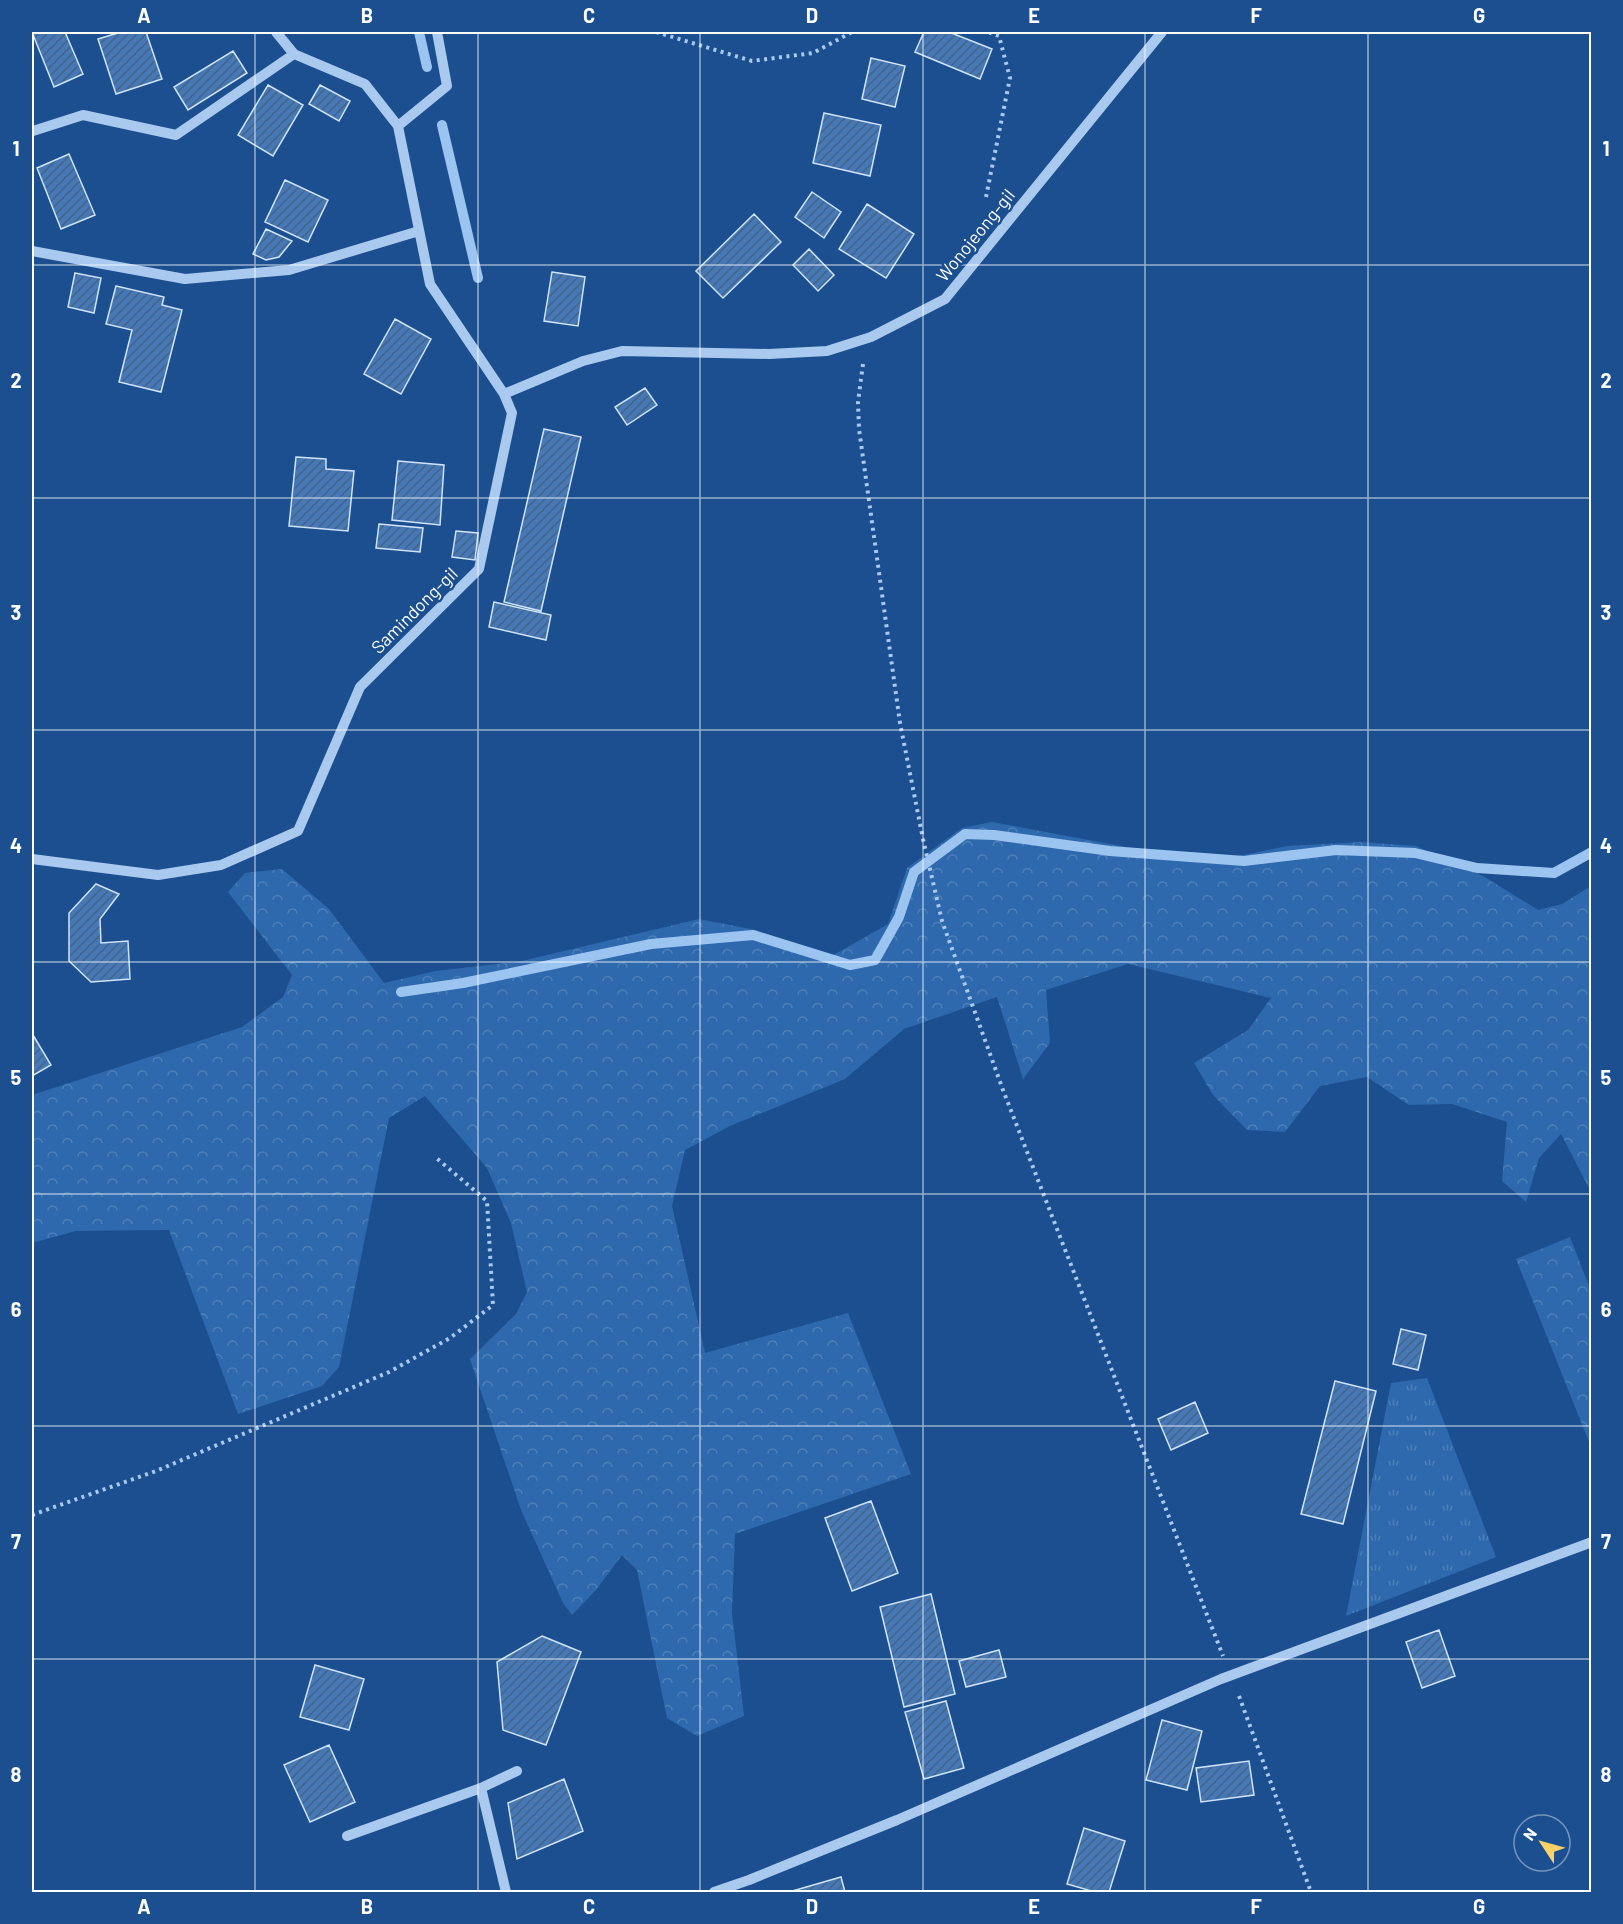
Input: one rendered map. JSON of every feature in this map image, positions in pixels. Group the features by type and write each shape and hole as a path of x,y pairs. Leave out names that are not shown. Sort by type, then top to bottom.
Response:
{"street":[{"path":"276,32 294,54 365,84 398,126 447,86 437,32"},
{"name":"Wonojeong-gil","path":"504,394 583,361 622,351 781,353 826,351 871,337 945,298 1162,32"},
{"path":"33,131 83,115 176,135 294,54"},
{"name":"Samindong-gil","path":"32,860 158,875 221,865 298,831 360,687 479,569 512,413 504,394 430,284 398,126"},
{"path":"32,251 184,279 289,270 419,231"},
{"path":"714,1893 897,1820 1231,1675 1592,1542"},
{"path":"347,1836 482,1788 517,1771"},
{"path":"482,1788 506,1893"}],"path":[{"path":"656,32 752,61 813,53 852,32"},
{"path":"986,196 1010,78 999,36 988,32"},
{"path":"871,337 860,382 859,429 900,723 942,921 1003,1090 1206,1616 1231,1675 1311,1893"},
{"path":"32,1515 156,1471 389,1372 450,1338 493,1305 487,1201 434,1156"}],"green space":[{"path":"992,822 1207,862 1288,846 1361,842 1416,846 1483,876 1538,910 1562,904 1591,886 1591,1188 1590,1190 1561,1134 1539,1158 1526,1202 1502,1181 1507,1122 1452,1104 1409,1105 1367,1077 1320,1086 1285,1132 1247,1130 1213,1095 1194,1063 1248,1030 1271,998 1128,964 1046,990 1050,1043 1023,1079 997,997 904,1029 845,1079 730,1126 685,1150 672,1206 705,1353 848,1313 911,1474 735,1534 732,1613 744,1716 697,1736 667,1718 637,1570 622,1555 596,1590 572,1615 563,1603 521,1510 470,1359 516,1314 527,1292 511,1223 487,1168 425,1096 389,1118 339,1367 322,1386 238,1414 169,1230 76,1231 32,1243 32,1095 242,1027 283,997 292,975 228,892 245,873 282,869 329,909 384,983 436,971 522,961 699,919 756,930 830,957 888,924 907,868 962,828"},
{"path":"1570,1237 1591,1291 1591,1447 1516,1259"},
{"path":"1427,1378 1496,1557 1346,1616 1391,1383"}],"building":[{"path":"32,32 65,32 83,74 54,87"},
{"path":"121,32 146,32 162,79 116,94 98,39"},
{"path":"924,32 949,32 992,49 980,79 915,52"},
{"path":"233,51 247,73 188,110 174,87"},
{"path":"871,58 905,66 895,107 862,99"},
{"path":"268,85 303,105 273,156 238,135"},
{"path":"320,85 350,101 339,121 309,104"},
{"path":"824,113 881,125 870,176 813,163"},
{"path":"69,154 95,215 61,229 37,168"},
{"path":"285,180 328,200 308,242 265,222"},
{"path":"812,192 841,212 824,238 795,217"},
{"path":"867,204 914,234 886,278 839,249"},
{"path":"754,214 781,242 723,298 696,271"},
{"path":"266,229 292,241 279,257 266,260 253,254"},
{"path":"809,249 834,275 818,291 793,265"},
{"path":"552,272 585,277 578,326 544,321"},
{"path":"75,273 101,278 94,313 68,307"},
{"path":"116,286 164,297 162,305 182,310 161,392 119,382 132,330 106,324"},
{"path":"395,319 431,339 401,394 364,374"},
{"path":"645,388 657,405 627,425 615,407"},
{"path":"544,429 581,437 541,611 504,602"},
{"path":"296,457 326,459 326,469 354,471 348,531 289,526"},
{"path":"398,461 444,465 440,525 392,520"},
{"path":"379,524 423,528 420,552 376,548"},
{"path":"456,531 478,533 475,560 452,557"},
{"path":"494,602 551,615 546,640 489,627"},
{"path":"96,884 119,894 100,919 101,943 128,941 130,979 91,982 69,961 69,913"},
{"path":"32,1036 51,1065 32,1076"},
{"path":"1401,1329 1426,1335 1418,1370 1393,1364"},
{"path":"1335,1381 1376,1391 1343,1524 1301,1514"},
{"path":"1195,1402 1208,1433 1171,1450 1158,1419"},
{"path":"871,1501 898,1573 852,1591 825,1518"},
{"path":"931,1594 955,1694 904,1707 880,1607"},
{"path":"1439,1630 1455,1676 1422,1688 1406,1642"},
{"path":"542,1636 581,1652 546,1745 503,1730 497,1662"},
{"path":"999,1650 1006,1677 966,1687 959,1661"},
{"path":"315,1665 364,1679 349,1730 300,1717"},
{"path":"946,1701 964,1768 924,1779 905,1712"},
{"path":"1162,1720 1202,1731 1187,1790 1146,1780"},
{"path":"329,1745 355,1802 310,1822 284,1765"},
{"path":"1249,1761 1254,1795 1201,1802 1196,1768"},
{"path":"564,1779 583,1831 517,1859 508,1803"},
{"path":"1084,1828 1125,1841 1109,1892 1095,1892 1067,1884"},
{"path":"841,1877 845,1892 789,1892"}],"waterway":[{"path":"419,32 427,67"},
{"path":"442,125 478,278"},
{"path":"401,992 463,983 651,944 753,935 850,965 875,960 899,917 914,872 965,834 994,835 1110,851 1244,861 1336,850 1415,853 1477,868 1554,873 1592,852"}]}
